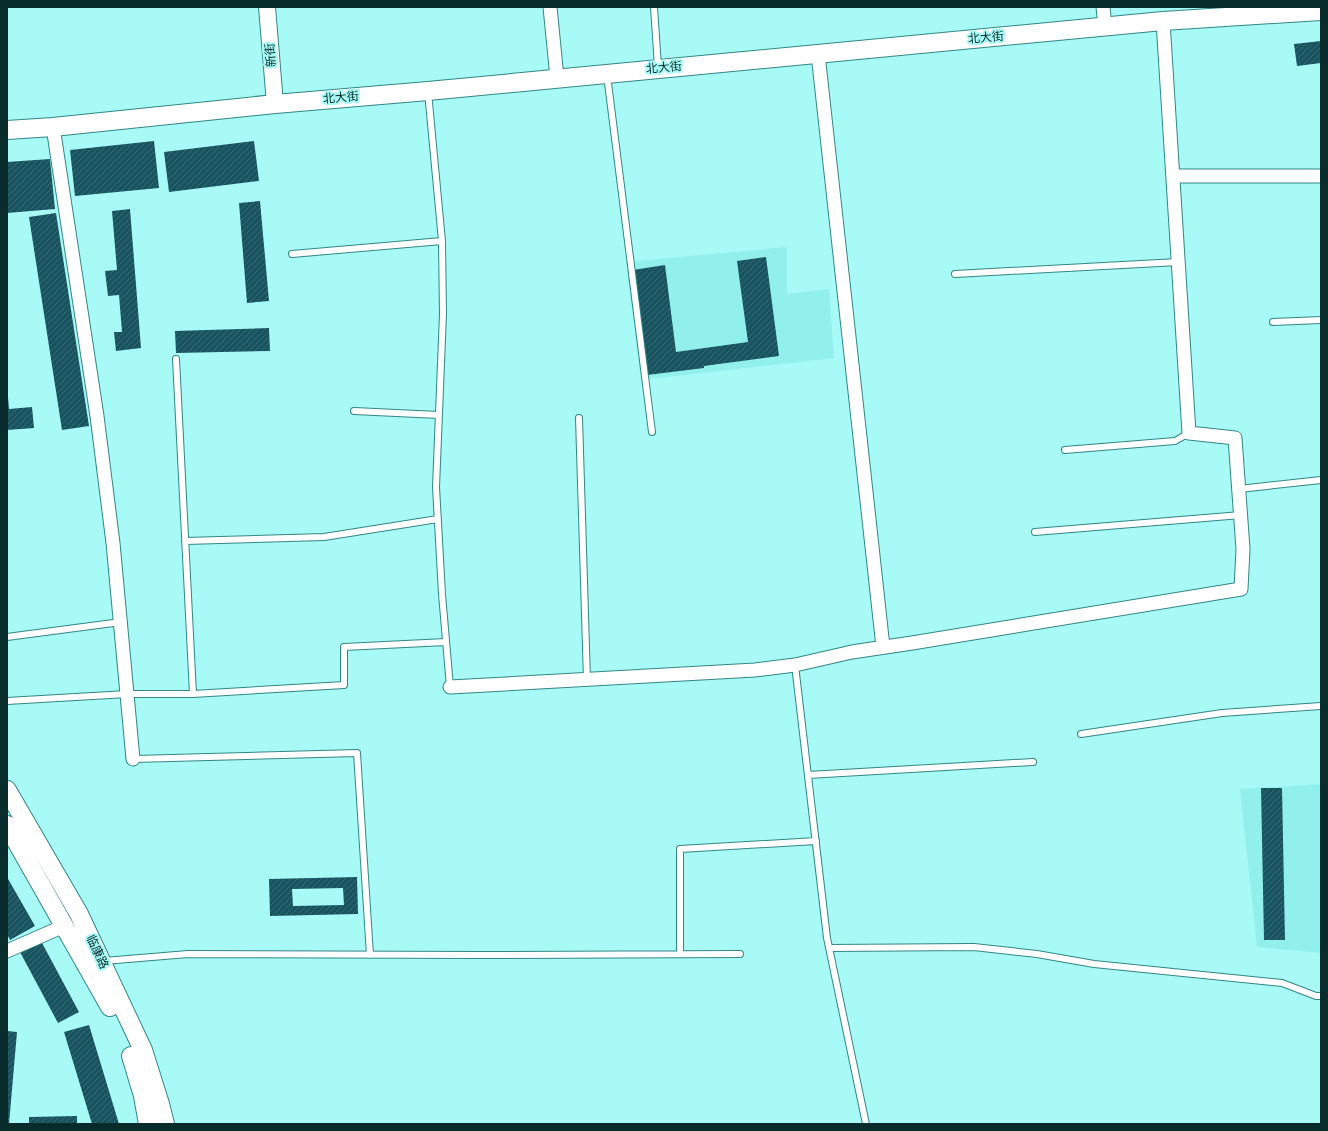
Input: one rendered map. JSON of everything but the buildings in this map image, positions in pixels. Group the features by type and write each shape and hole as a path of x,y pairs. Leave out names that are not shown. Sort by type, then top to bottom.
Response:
{"main road":[{"name":"北大街","path":"7,130 53,127 275,104 428,91 1163,21 1321,11"},
{"name":"临康路","path":"7,790 79,914 142,1050 165,1124"},
{"name":"临康路","path":"7,825 119,1025 136,1071 148,1124"}],"street":[{"name":"新街","path":"267,7 275,104"},
{"path":"550,7 557,78"},
{"path":"1103,7 1105,27"},
{"path":"450,687 755,670 795,666 852,652 1241,589 1243,549 1236,438 1189,433 1163,21"},
{"path":"818,54 883,647"},
{"path":"53,127 98,424 113,543 133,759"},
{"path":"1173,176 1321,176"},
{"path":"7,951 64,926"}],"lane":[{"path":"654,7 658,69"},
{"path":"606,74 652,432"},
{"path":"428,91 442,241 443,314 436,487 442,594 450,687"},
{"path":"292,254 442,241"},
{"path":"955,274 1178,262"},
{"path":"1273,322 1321,320"},
{"path":"176,359 193,694"},
{"path":"354,411 439,415"},
{"path":"579,418 587,680"},
{"path":"1065,450 1174,441 1189,433"},
{"path":"1239,489 1321,480"},
{"path":"1035,532 1241,515"},
{"path":"185,541 324,537 438,519"},
{"path":"7,637 121,622"},
{"path":"7,701 127,694 193,694 344,684 344,647 446,642"},
{"path":"795,666 829,948 866,1124"},
{"path":"1081,734 1222,713 1321,706"},
{"path":"133,759 357,752 370,955"},
{"path":"808,775 1033,762"},
{"path":"680,954 680,849 816,841"},
{"path":"829,948 974,947 1037,954 1094,964 1282,983 1316,996 1321,996"},
{"path":"101,961 188,954 740,954"}],"shaded area":[{"path":"787,247 787,294 829,289 834,358 641,380 626,262"},
{"path":"1321,784 1321,953 1257,947 1240,789"}]}
